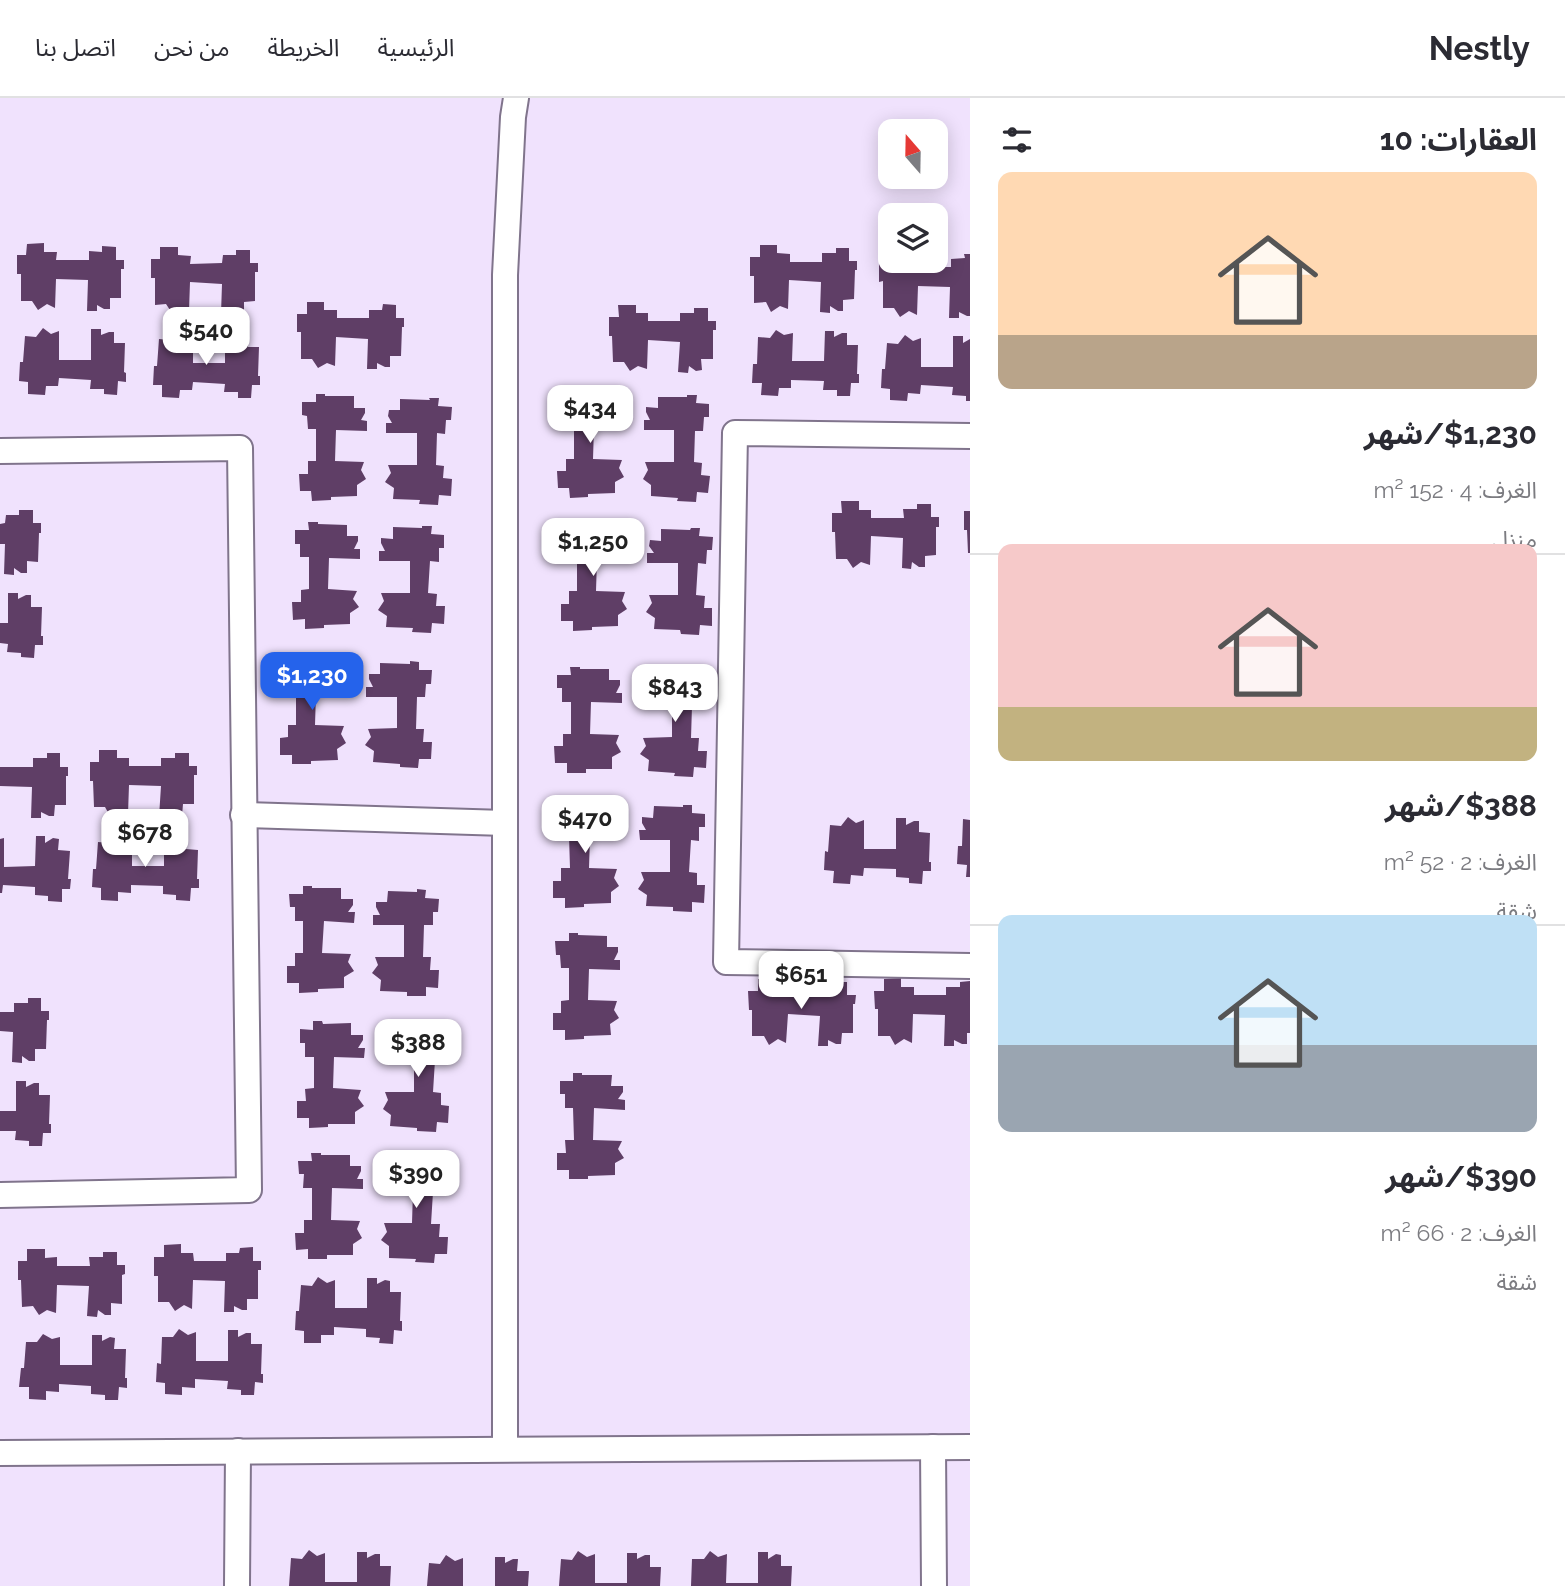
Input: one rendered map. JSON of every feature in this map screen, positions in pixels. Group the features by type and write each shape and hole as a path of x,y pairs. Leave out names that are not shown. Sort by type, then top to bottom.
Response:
{"street":[{"path":"505,1450 505,275 516,98"},
{"path":"970,436 735,433 726,962 970,965"},
{"path":"0,451 240,448 249,1189 0,1195"},
{"path":"243,815 505,823"},
{"path":"933,1447 934,1586"},
{"path":"0,1453 970,1447"},
{"path":"237,1586 238,1451"}],"building":[{"path":"44,243 44,252 57,252 56,260 89,260 89,251 102,252 102,246 116,247 116,260 124,260 124,269 121,269 121,298 110,298 110,309 97,305 97,311 87,311 88,280 56,279 55,308 47,304 38,310 32,301 21,301 21,274 17,274 17,255 26,255 27,244"},
{"path":"760,245 777,245 777,253 790,254 790,262 822,262 822,253 836,253 836,248 849,248 849,261 857,261 854,299 843,300 843,311 830,306 830,313 820,312 821,282 789,280 788,309 780,306 771,312 766,302 754,303 754,276 750,276 750,257 760,257"},
{"path":"160,247 178,247 178,255 191,256 190,264 222,263 223,255 236,255 236,250 250,250 250,263 258,263 258,272 255,272 255,301 244,302 244,313 238,313 231,308 230,315 221,314 222,284 190,282 189,311 180,308 172,313 166,304 155,305 155,278 151,278 151,259 160,259"},
{"path":"964,254 970,254 970,316 959,312 959,318 949,318 950,287 918,286 917,315 909,311 900,317 894,308 883,308 883,281 879,282 879,273 948,273 951,259 965,258"},
{"path":"307,302 324,302 324,310 337,310 337,318 369,318 369,310 382,310 383,304 396,305 396,318 404,318 401,356 390,356 390,367 377,363 377,369 367,369 368,339 336,337 335,366 327,363 318,368 312,359 301,359 301,332 297,332 297,314 307,314"},
{"path":"618,305 636,305 636,313 648,313 648,321 680,321 680,313 694,313 694,308 708,308 708,321 716,321 716,330 713,330 713,359 701,359 702,370 696,371 689,366 688,373 678,372 680,342 648,340 647,369 638,366 630,371 624,362 613,362 609,317 619,317"},
{"path":"43,328 51,334 59,331 59,360 91,360 91,329 101,329 101,335 114,332 114,343 125,343 126,382 118,381 117,395 104,394 104,389 90,389 91,380 59,378 58,386 46,386 45,395 28,394 28,382 19,381 25,336 36,337"},
{"path":"776,330 784,335 793,333 792,361 824,361 825,331 834,331 834,337 847,333 847,345 858,345 859,383 851,383 850,396 837,396 837,390 823,390 824,381 791,380 791,388 779,388 778,396 761,395 762,383 752,383 753,364 757,364 758,337 770,338"},
{"path":"176,331 185,337 193,334 193,363 225,363 225,333 235,333 235,339 248,335 248,347 259,347 260,385 252,385 251,398 238,398 238,392 224,392 225,384 193,382 192,390 180,390 179,398 162,397 162,385 153,385 159,339 170,340"},
{"path":"905,335 913,341 921,338 921,367 953,367 953,336 963,336 963,343 970,339 970,401 966,401 966,396 952,395 953,387 921,385 920,394 908,393 907,401 890,400 890,389 881,388 887,343 898,344"},
{"path":"573,391 583,391 583,394 612,394 612,405 623,405 619,418 625,418 625,428 594,427 593,459 622,460 619,468 624,477 615,482 615,493 570,498 569,488 558,488 557,471 566,471 566,459 574,459 574,426 565,426 565,413 560,413 560,399 574,399"},
{"path":"316,394 354,396 354,408 365,408 361,420 367,421 367,431 336,430 335,461 364,462 361,470 366,479 357,485 357,496 312,501 311,491 300,491 299,474 308,474 308,461 316,461 316,429 308,429 307,416 302,415 302,402 316,402"},
{"path":"697,395 696,403 709,404 709,417 704,417 703,431 695,431 694,462 702,463 701,475 710,476 708,493 697,492 696,502 651,496 651,485 643,479 648,470 645,462 674,462 674,430 644,430 644,420 650,420 646,407 658,408 658,397"},
{"path":"429,398 439,398 438,406 452,407 451,420 446,420 445,434 437,433 436,465 444,466 443,478 452,479 451,496 439,495 438,505 419,504 420,500 393,499 394,488 385,482 391,473 388,465 417,465 417,433 386,433 386,423 392,423 388,416 389,410 400,410 400,399 430,400"},
{"path":"841,501 859,501 859,510 871,510 871,518 904,518 903,509 917,509 917,504 931,504 931,517 939,517 939,527 936,527 936,555 925,556 925,567 919,567 912,562 911,569 902,568 903,538 871,536 870,565 861,562 853,568 847,559 836,559 832,513 842,513"},
{"path":"19,510 33,510 33,523 41,523 38,562 27,561 27,573 21,573 14,568 14,575 4,574 5,544 0,544 0,524 5,523 6,515 19,515"},
{"path":"964,511 970,511 970,553 967,530 964,530"},
{"path":"308,522 347,525 347,536 358,536 354,549 360,549 360,559 329,558 328,589 357,591 353,599 359,607 350,613 350,624 305,629 305,619 293,620 292,602 301,602 301,590 309,589 309,557 300,557 300,544 295,544 295,530 309,530"},
{"path":"577,524 586,524 586,527 615,526 615,538 626,538 622,550 628,551 628,561 597,559 596,591 625,592 622,601 627,609 618,615 618,626 573,631 573,621 561,621 561,604 569,604 569,591 577,591 577,559 568,559 568,545 563,546 563,532 576,532"},
{"path":"432,526 431,534 444,535 444,548 439,548 439,562 430,561 428,593 437,594 436,606 445,606 444,624 432,623 431,633 412,632 413,628 386,627 387,616 378,610 384,601 381,593 410,593 410,561 379,561 379,551 385,551 381,538 393,539 393,527"},
{"path":"700,528 699,536 713,537 712,550 707,550 706,564 698,563 696,595 705,596 704,608 712,608 712,626 700,625 699,635 681,634 680,630 654,629 655,618 646,612 652,603 649,595 678,595 678,563 647,563 647,553 654,553 649,546 650,540 661,541 661,529"},
{"path":"8,593 18,593 18,599 31,595 31,607 42,607 43,645 35,645 34,658 7,652 8,644 0,643 0,623 8,623"},
{"path":"296,658 334,660 334,671 345,671 341,684 347,684 347,694 316,693 315,725 344,726 341,734 346,743 337,749 338,760 292,764 292,755 280,755 280,738 288,737 288,725 296,725 296,693 288,693 287,679 283,679 283,666 296,666"},
{"path":"410,661 419,662 419,670 432,670 431,684 426,684 425,697 417,697 416,729 424,729 423,742 432,742 431,759 419,759 418,768 373,762 374,751 365,745 371,737 368,729 397,728 397,697 366,697 366,687 373,687 369,674 380,674 380,663 410,664"},
{"path":"570,667 609,669 609,680 620,680 616,693 622,693 622,703 591,702 590,734 619,735 616,743 621,752 612,757 612,769 586,769 586,773 567,773 567,763 555,763 554,746 563,746 563,734 571,734 571,702 562,702 562,688 557,688 557,675 571,675"},
{"path":"694,671 693,679 707,679 706,693 701,692 700,706 692,706 691,738 699,738 698,751 707,751 706,768 694,767 693,777 648,771 649,760 640,754 646,746 643,738 672,737 672,705 641,706 641,695 647,696 643,683 655,683 655,672"},
{"path":"99,750 117,750 117,758 129,758 129,766 161,766 161,758 175,758 175,753 189,753 189,766 197,766 197,775 194,775 194,804 183,804 182,816 170,811 169,817 159,817 161,786 129,785 128,814 119,810 110,816 105,807 94,807 90,762 99,762"},
{"path":"47,753 60,753 60,767 68,767 66,805 55,805 54,816 41,812 41,818 31,818 32,787 0,786 0,767 33,767 33,758 47,758"},
{"path":"569,801 578,801 578,804 607,803 607,815 618,815 614,828 621,828 620,838 590,837 589,868 617,869 614,878 619,886 611,892 611,903 565,908 565,898 553,898 553,881 561,881 561,868 570,868 569,836 561,837 561,823 556,823 556,809 569,809"},
{"path":"692,805 692,813 705,814 705,827 699,827 699,841 691,840 689,872 697,873 697,885 705,885 704,903 692,902 692,912 673,911 673,907 646,906 647,895 638,889 644,880 641,872 670,872 670,840 640,840 639,830 646,830 642,817 653,818 654,806"},
{"path":"848,817 856,823 864,820 864,849 896,849 896,818 906,818 906,825 919,821 919,832 930,833 931,871 923,871 922,884 909,883 909,878 896,877 896,869 864,868 863,876 851,875 850,884 833,883 834,871 824,870 830,825 841,826"},
{"path":"963,819 970,820 970,877 966,877 967,865 957,864 958,846 962,846"},
{"path":"115,834 124,840 132,837 132,866 164,866 164,836 174,835 174,842 187,838 186,849 198,850 199,888 191,888 190,901 176,900 176,895 163,894 163,886 131,885 131,893 118,892 118,901 101,900 101,888 92,887 98,842 109,843"},
{"path":"36,836 45,836 45,843 53,838 59,839 58,850 70,851 70,889 62,889 62,902 48,901 48,896 35,895 35,887 3,885 0,893 0,839 4,838 4,867 35,866"},
{"path":"303,886 341,888 341,899 353,899 353,905 348,912 355,912 354,923 324,921 322,953 351,954 348,962 354,971 344,977 344,988 299,993 299,983 287,983 287,966 295,966 295,953 303,953 303,921 295,921 295,907 290,907 289,894 303,894"},
{"path":"417,889 426,890 425,898 439,899 438,912 433,912 433,925 424,925 423,957 431,957 430,970 439,970 438,988 426,987 426,996 380,991 381,980 372,973 378,965 375,957 404,957 404,925 373,925 373,915 380,915 376,902 387,902 388,891 417,892"},
{"path":"569,933 607,936 607,947 618,947 614,960 620,960 620,970 589,969 588,1000 617,1001 614,1010 619,1018 610,1024 611,1035 565,1040 565,1030 553,1030 553,1013 561,1013 561,1001 569,1000 569,968 561,968 555,941 569,941"},
{"path":"901,978 901,987 914,987 914,995 946,995 946,987 960,987 960,982 970,981 970,1033 967,1033 967,1044 954,1040 954,1046 944,1046 945,1015 913,1014 912,1043 904,1039 895,1045 890,1036 878,1036 878,1009 875,1009 874,991 884,991 884,979"},
{"path":"758,979 776,979 775,987 788,987 788,995 820,995 820,987 834,987 834,982 847,982 847,995 856,995 853,1004 853,1033 842,1033 841,1044 828,1040 828,1046 818,1046 820,1016 788,1014 786,1043 778,1039 769,1045 764,1036 752,1036 752,1010 749,1010 748,991 758,991"},
{"path":"28,998 41,998 41,1011 49,1011 46,1049 35,1049 35,1061 29,1061 22,1056 22,1063 12,1062 13,1032 0,1031 0,1012 14,1012 14,1003 28,1003"},
{"path":"313,1021 322,1021 323,1024 351,1023 351,1035 363,1035 358,1048 365,1048 364,1058 334,1057 333,1088 361,1090 358,1098 364,1106 355,1112 355,1124 328,1124 328,1127 309,1128 309,1118 297,1118 297,1101 306,1101 305,1089 314,1088 314,1057 305,1057 305,1043 300,1043 300,1029 313,1030"},
{"path":"436,1025 436,1034 449,1034 449,1047 444,1047 443,1061 435,1060 433,1092 441,1093 441,1105 449,1106 448,1123 437,1122 436,1132 390,1126 391,1115 383,1109 388,1100 385,1092 414,1092 414,1060 384,1060 384,1050 390,1050 386,1037 397,1038 398,1026"},
{"path":"573,1073 612,1075 611,1086 623,1086 623,1092 618,1099 625,1100 625,1110 594,1108 593,1140 622,1141 618,1149 624,1158 615,1163 615,1175 569,1179 569,1170 557,1170 557,1153 566,1153 565,1140 574,1140 573,1108 565,1108 565,1094 560,1094 560,1081 573,1081"},
{"path":"16,1081 26,1081 26,1087 39,1083 39,1095 50,1095 51,1133 43,1133 42,1146 29,1146 29,1141 15,1140 16,1131 0,1131 0,1111 16,1111"},
{"path":"311,1153 350,1155 350,1166 361,1166 357,1179 363,1179 363,1189 332,1188 331,1220 360,1221 357,1229 362,1238 353,1244 353,1255 327,1255 327,1259 308,1259 308,1249 296,1250 295,1233 304,1233 304,1220 312,1220 312,1188 303,1188 304,1174 299,1174 298,1161 312,1161"},
{"path":"435,1157 434,1165 447,1165 447,1179 442,1179 442,1192 433,1192 431,1224 440,1224 439,1237 448,1237 447,1254 435,1254 434,1263 389,1258 389,1246 381,1240 387,1232 384,1223 412,1223 413,1191 382,1192 382,1182 388,1182 385,1169 396,1169 396,1158"},
{"path":"181,1244 181,1253 193,1253 194,1261 226,1261 226,1253 239,1253 240,1248 253,1247 253,1261 261,1261 261,1270 258,1270 258,1299 247,1299 247,1310 234,1306 234,1312 224,1312 225,1281 193,1280 192,1309 184,1305 175,1311 169,1302 158,1302 158,1276 154,1276 154,1257 164,1257 164,1245"},
{"path":"27,1249 45,1249 45,1258 57,1257 57,1266 90,1266 89,1257 103,1257 103,1252 117,1252 117,1265 125,1265 125,1274 122,1275 122,1304 111,1303 111,1315 105,1315 98,1310 97,1317 87,1316 89,1286 57,1285 56,1313 47,1310 39,1315 33,1306 22,1307 18,1261 27,1261"},
{"path":"318,1277 327,1283 335,1280 335,1308 367,1308 367,1278 377,1278 377,1284 390,1281 390,1292 401,1292 402,1331 394,1330 393,1344 379,1343 380,1338 366,1337 366,1329 334,1327 334,1335 321,1335 321,1343 304,1343 304,1331 295,1330 301,1285 312,1286"},
{"path":"179,1329 188,1335 196,1332 196,1361 228,1361 228,1330 238,1330 238,1337 251,1333 251,1344 262,1344 263,1383 255,1382 254,1395 241,1395 241,1390 227,1389 228,1381 195,1379 195,1388 182,1387 182,1395 165,1394 165,1383 156,1382 157,1363 161,1364 162,1337 173,1337"},
{"path":"43,1334 52,1339 60,1337 60,1365 92,1365 92,1335 102,1335 102,1341 115,1338 114,1349 126,1349 127,1388 119,1387 118,1400 105,1400 105,1395 91,1394 91,1386 59,1384 59,1392 46,1391 46,1400 29,1399 29,1387 19,1387 26,1342 37,1342"},
{"path":"309,1550 317,1556 325,1553 325,1582 357,1582 357,1552 367,1552 367,1558 380,1554 380,1566 391,1566 390,1586 289,1586 291,1558 302,1559"},
{"path":"578,1551 587,1557 595,1554 595,1583 627,1583 627,1553 637,1553 637,1559 650,1555 650,1567 661,1567 660,1586 559,1586 561,1559 572,1560"},
{"path":"710,1551 718,1557 727,1554 726,1583 758,1583 758,1552 768,1552 768,1559 776,1554 781,1555 781,1566 792,1566 791,1586 691,1586 692,1559 704,1559"},
{"path":"446,1555 455,1561 463,1558 463,1586 427,1586 429,1563 440,1564"},
{"path":"495,1557 505,1557 505,1563 518,1559 517,1571 529,1571 528,1586 495,1586"}]}
